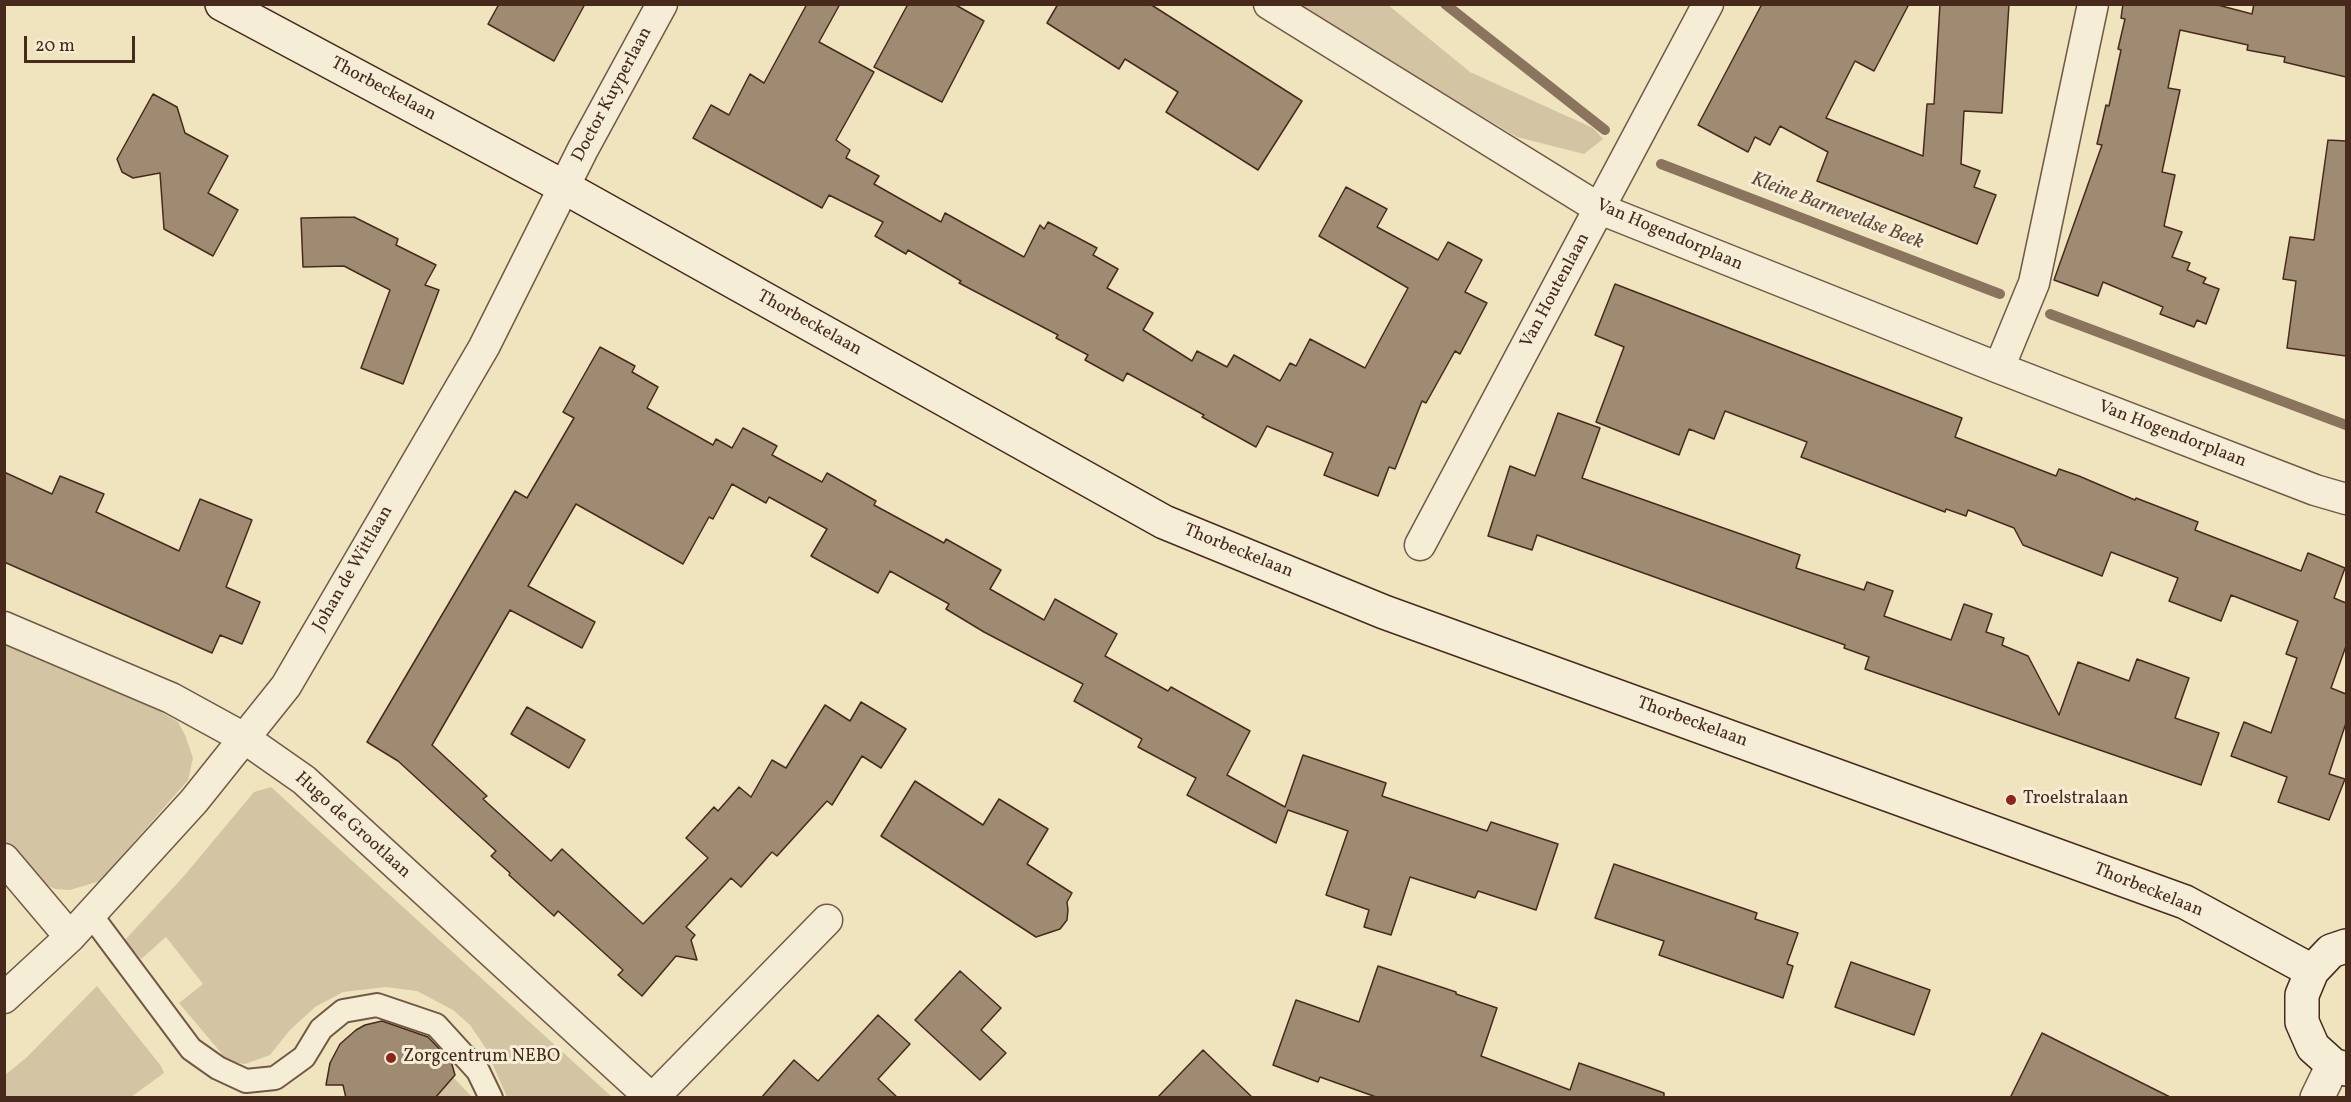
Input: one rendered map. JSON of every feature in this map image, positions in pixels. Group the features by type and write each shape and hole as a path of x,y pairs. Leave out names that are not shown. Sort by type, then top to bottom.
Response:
{"main road":[{"name":"Thorbeckelaan","path":"222,4 564,187 1164,522 1384,612 2186,902 2312,970"},
{"path":"2317,1098 2340,1067 2313,1047 2302,1022 2301,995 2312,970 2331,951 2346,946"}],"street":[{"name":"Doctor Kuyperlaan","path":"564,187 662,4"},
{"name":"Van Hogendorplaan","path":"1269,4 1600,209 1999,368 2315,490 2346,499"},
{"name":"Van Houtenlaan","path":"1420,545 1708,4"},
{"path":"1999,368 2034,282 2093,4"},
{"name":"Johan de Wittlaan","path":"4,998 91,915 194,801 286,686 478,357 564,187"},
{"name":"Hugo de Grootlaan","path":"4,627 171,698 244,738 304,780 652,1098 827,920"},
{"path":"4,859 70,937"},
{"path":"91,915 191,1049 218,1068 246,1081 275,1078 304,1057 321,1029 343,1011 377,1005 436,1025 478,1071 491,1098"}],"shaded area":[{"path":"1298,5 1388,5 1470,72 1593,128 1603,139 1584,154 1517,137"},
{"path":"4,644 158,710 178,722 185,735 193,758 188,780 100,881 70,890 55,889 41,882 5,842"},
{"path":"271,787 612,1097 507,1097 485,1047 470,1025 453,1010 417,991 386,987 343,992 315,1007 289,1031 270,1055 245,1064 228,1061 179,1003 203,984 166,937 141,959 124,941 184,876 254,792"},
{"path":"97,986 161,1066 164,1073 131,1097 5,1097 5,1075 26,1058"},
{"path":"435,1062 455,1079 472,1097 427,1097"}],"building":[{"path":"499,4 585,4 554,61 488,24"},
{"path":"807,4 840,4 819,42 874,72 836,140 850,150 846,158 879,176 874,184 941,222 945,213 1024,257 1040,225 1044,229 1048,222 1097,248 1093,255 1118,269 1107,288 1153,313 1143,330 1192,361 1197,351 1227,367 1234,355 1280,381 1290,363 1296,366 1310,339 1365,368 1408,288 1319,236 1346,187 1387,209 1377,227 1438,260 1448,242 1482,260 1465,292 1487,303 1460,354 1455,351 1426,403 1422,401 1395,469 1389,467 1378,496 1324,475 1333,453 1267,426 1256,447 1202,417 1204,415 1127,373 1123,381 1085,360 1088,355 1056,338 1058,335 959,283 961,281 908,250 906,254 875,236 883,222 829,195 822,208 693,138 711,105 729,115 750,74 764,83"},
{"path":"908,4 954,4 984,21 942,102 874,67"},
{"path":"1058,4 1150,4 1302,101 1258,170 1166,112 1178,92 1125,59 1119,69 1047,23"},
{"path":"1762,4 1909,4 1874,71 1855,61 1826,118 1923,156 1927,104 1934,104 1940,4 2009,4 2002,113 1964,111 1961,164 1980,171 1974,187 1996,195 1977,244 1817,181 1828,152 1780,126 1770,145 1755,137 1748,152 1698,125"},
{"path":"2123,4 2214,4 2252,14 2254,4 2346,4 2346,77 2284,62 2285,57 2247,50 2248,45 2180,30 2168,88 2180,90 2162,172 2175,175 2164,226 2182,232 2172,257 2190,263 2187,270 2206,278 2203,283 2219,289 2206,324 2197,320 2194,327 2160,314 2163,307 2103,282 2098,296 2054,280 2102,145 2097,144 2106,105 2109,106 2121,50 2118,49 2125,19 2121,18"},
{"path":"153,94 177,107 185,133 228,156 208,193 238,210 213,256 164,229 160,173 133,178 122,172 117,159"},
{"path":"2328,140 2346,141 2346,356 2287,348 2296,281 2283,279 2290,237 2314,240"},
{"path":"354,217 398,239 396,245 436,265 425,285 439,290 403,384 361,368 390,290 344,266 303,267 301,218"},
{"path":"1615,284 1962,418 1955,437 2056,476 2059,469 2135,500 2136,498 2198,522 2195,530 2301,571 2308,553 2345,568 2334,598 2346,603 2346,646 2331,688 2346,694 2346,723 2329,774 2345,779 2329,820 2278,802 2287,777 2231,756 2244,722 2271,733 2297,658 2286,654 2298,621 2231,595 2221,621 2169,601 2178,578 2111,552 2102,576 2023,545 2014,528 1968,510 1966,516 1946,509 1945,512 1801,457 1807,442 1725,411 1714,439 1689,429 1679,455 1596,422 1624,347 1595,335"},
{"path":"600,347 635,366 632,372 658,387 647,408 713,445 716,439 732,448 743,428 777,446 772,455 822,482 827,473 876,501 874,505 944,543 946,539 1001,570 990,589 1044,620 1055,599 1117,634 1105,656 1168,691 1171,687 1250,731 1227,775 1285,807 1303,755 1386,783 1382,796 1487,831 1491,822 1558,844 1536,910 1478,891 1475,898 1410,877 1391,935 1364,927 1369,910 1326,895 1348,831 1288,810 1276,843 1187,795 1196,778 1138,747 1142,739 1074,701 1083,684 984,632 946,609 949,604 890,571 878,593 811,556 827,529 769,497 766,503 732,484 713,519 709,517 683,564 576,504 528,586 595,622 582,648 510,610 432,745 487,796 483,799 551,861 562,849 643,924 708,858 686,838 714,807 718,811 739,787 751,797 772,760 786,768 825,705 850,721 861,702 906,729 881,768 862,756 832,805 827,801 777,856 772,852 741,887 731,878 686,927 695,935 691,940 697,960 676,956 642,996 618,975 623,970 558,911 554,916 509,875 510,873 491,856 496,851 398,761 367,742 515,491 527,498 574,418 563,412"},
{"path":"1558,413 1600,428 1582,478 1800,555 1796,568 1864,590 1867,582 1893,591 1884,616 1951,640 1964,604 1992,614 1986,632 2004,638 2002,645 2028,656 2059,715 2078,662 2129,681 2137,659 2189,678 2175,718 2219,733 2201,785 1865,669 1869,657 1844,648 1845,645 1537,535 1532,550 1488,536 1510,466 1535,476"},
{"path":"4,472 52,494 60,476 104,494 96,512 179,551 200,499 252,520 226,587 260,602 242,644 220,635 212,653 4,562"},
{"path":"527,707 585,740 569,768 511,734"},
{"path":"915,781 983,825 999,799 1048,829 1027,864 1072,893 1067,902 1067,920 1060,929 1036,937 881,836"},
{"path":"1614,864 1757,913 1755,919 1798,933 1787,964 1793,966 1783,998 1659,955 1664,941 1595,918"},
{"path":"1851,962 1930,990 1914,1035 1835,1007"},
{"path":"1378,966 1497,1008 1481,1056 1570,1090 1579,1063 1664,1093 1664,1098 1379,1098 1320,1077 1318,1082 1273,1065 1296,1000 1359,1022"},
{"path":"960,971 1001,1008 981,1030 1006,1053 980,1080 915,1020"},
{"path":"878,1015 910,1044 878,1079 898,1098 761,1098 794,1060 818,1081"},
{"name":"Zorgcentrum NEBO","path":"382,1021 428,1037 451,1061 455,1075 435,1098 346,1098 343,1085 326,1085 330,1063 340,1044 365,1025"},
{"path":"2042,1033 2172,1098 2010,1098"},
{"path":"1203,1050 1253,1098 1157,1098"}],"waterway":[{"name":"Kleine Barneveldse Beek","path":"1445,4 1605,130"},
{"name":"Kleine Barneveldse Beek","path":"1661,164 2000,294"},
{"name":"Kleine Barneveldse Beek","path":"2050,314 2346,425"}],"place":[{"name":"Troelstralaan","path":"2011,800"},
{"name":"Zorgcentrum NEBO","path":"391,1058"}]}
